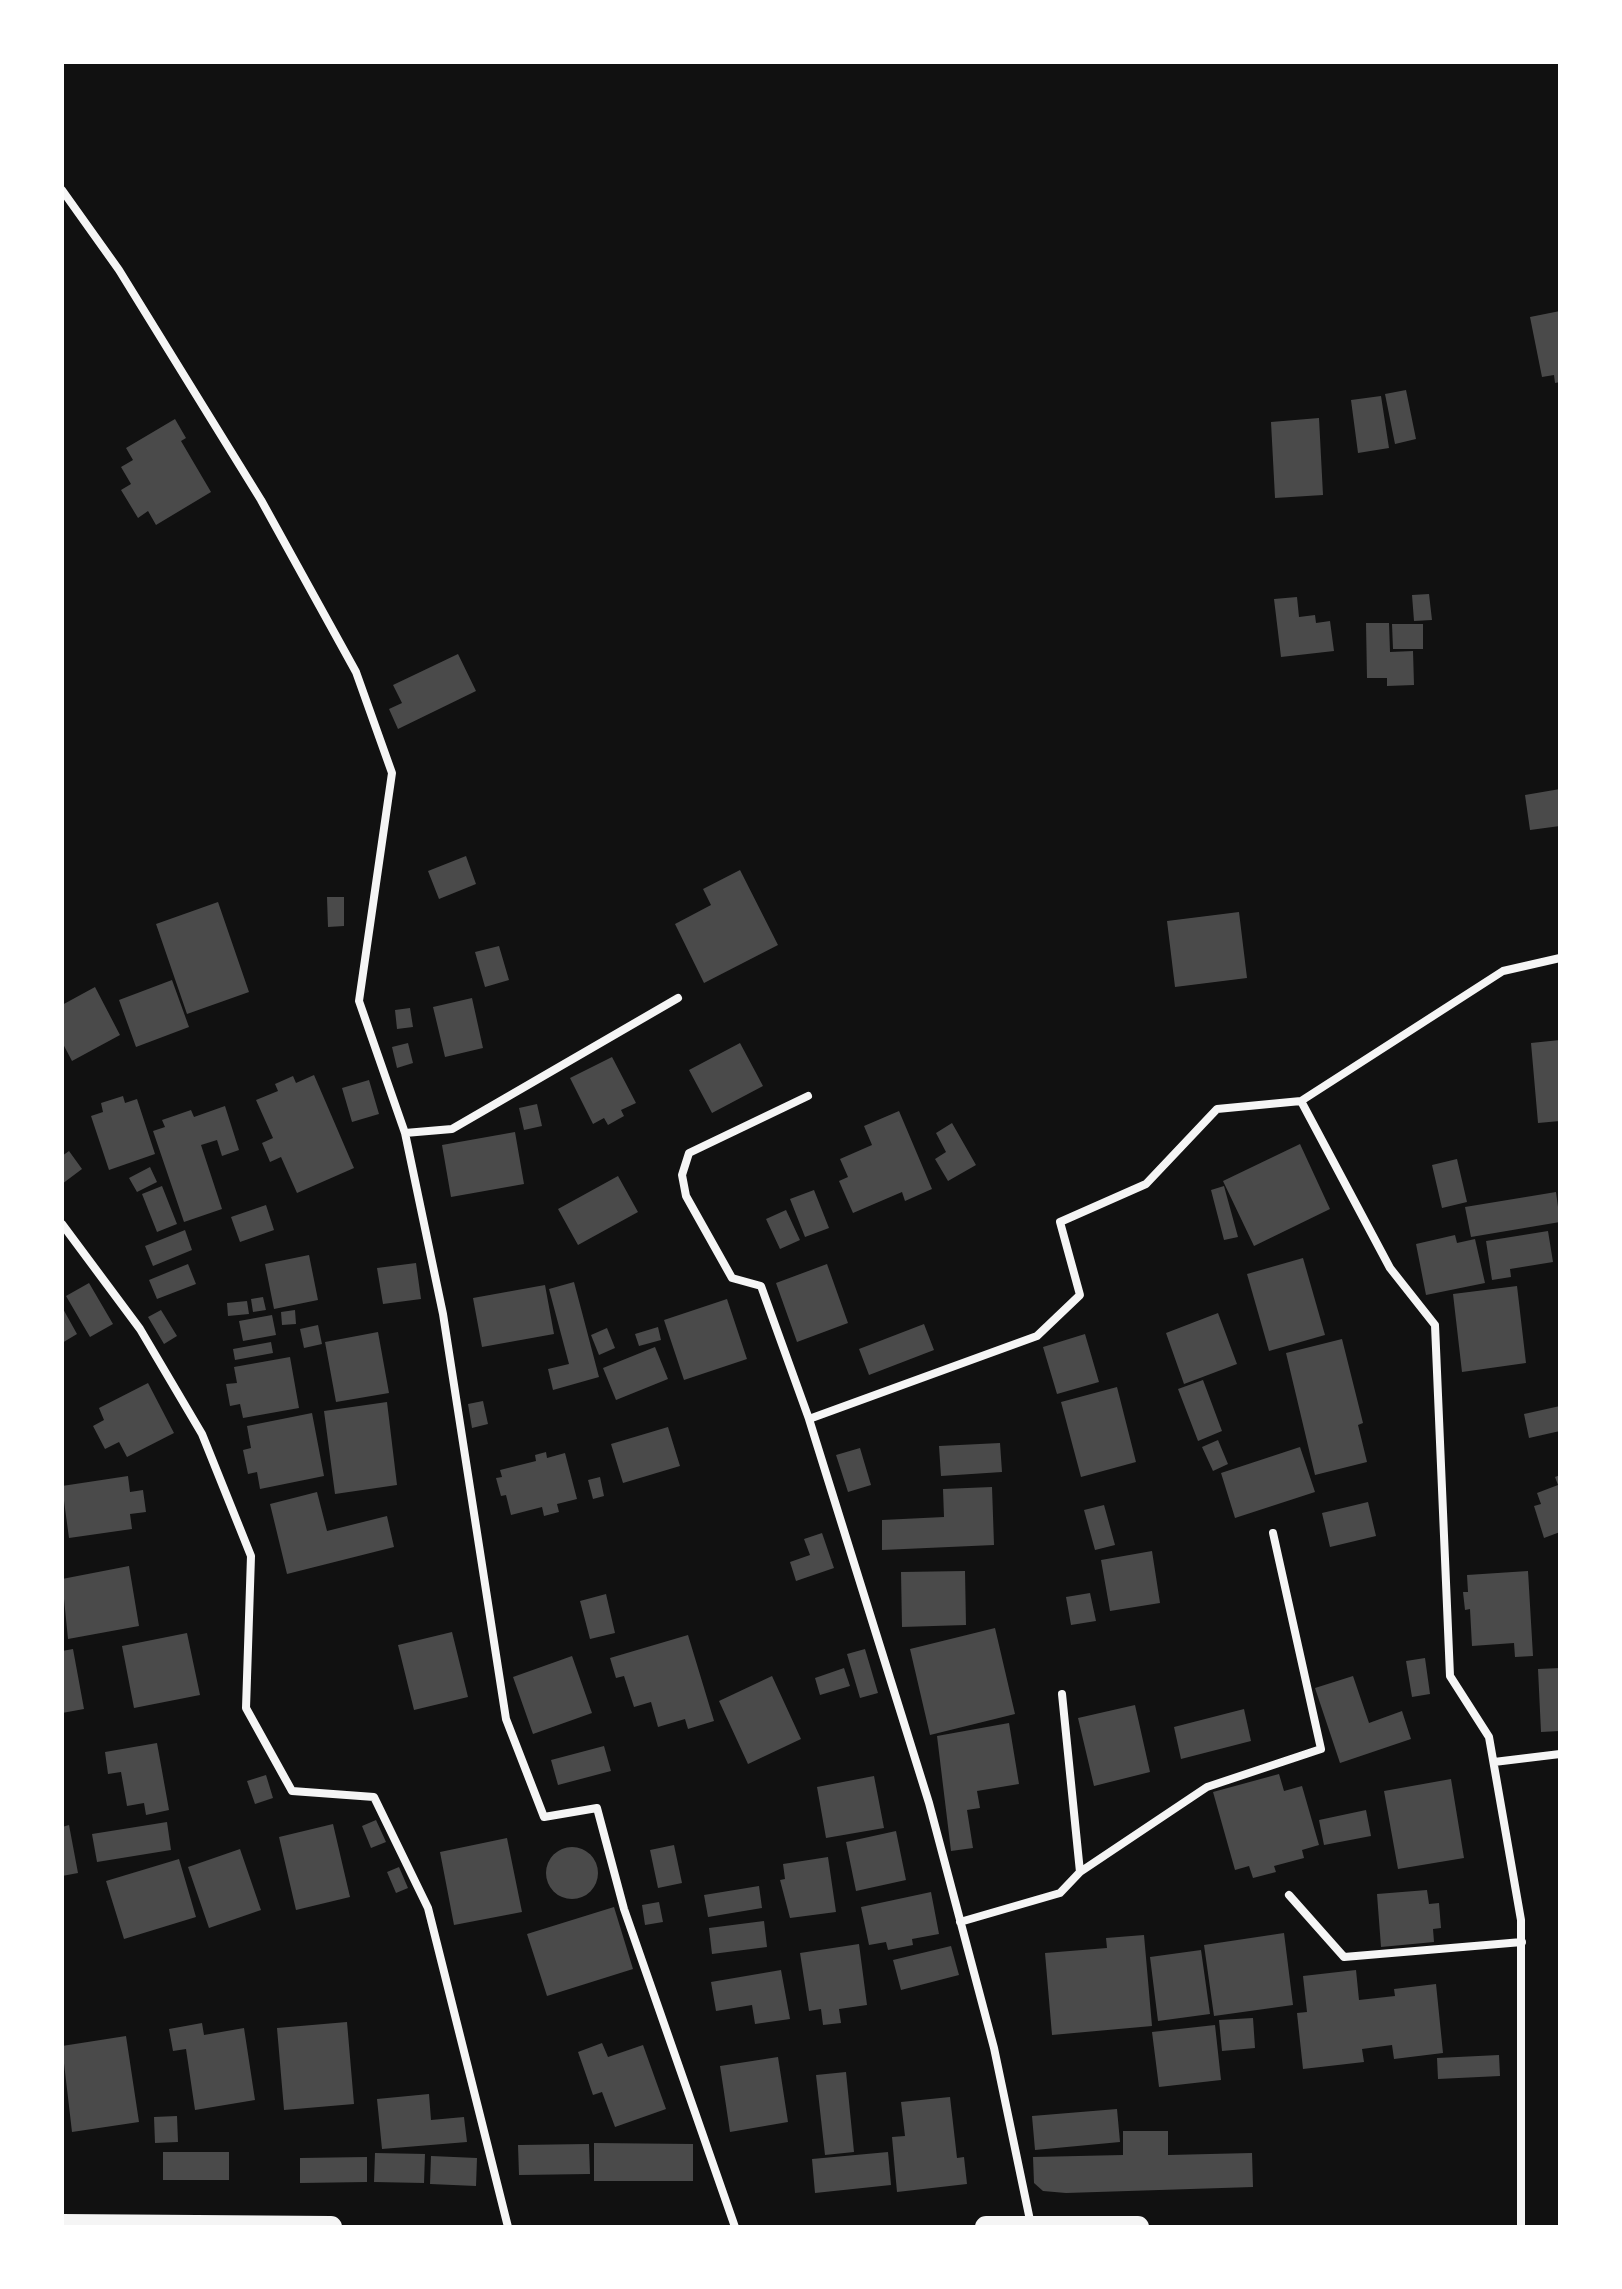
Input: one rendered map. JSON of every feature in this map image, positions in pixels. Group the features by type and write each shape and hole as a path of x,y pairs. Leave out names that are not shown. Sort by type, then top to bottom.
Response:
{"highway":[{"path":"62,2225 331,2227"},
{"path":"986,2227 1138,2227"}],"street":[{"path":"62,190 119,270 261,500 356,672 392,773 359,1001 405,1133 443,1314 506,1719 544,1817 597,1808 624,1909 735,2227"},
{"path":"809,1419 1037,1336 1080,1295 1060,1222 1146,1184 1217,1109 1301,1101 1503,971 1560,958"},
{"path":"405,1133 452,1129 678,998"},
{"path":"808,1096 689,1153 682,1175 686,1196 732,1278 761,1286 809,1419 929,1803 994,2048 1031,2226"},
{"path":"1301,1101 1390,1268 1435,1325 1450,1676 1489,1737 1522,1942 1521,2227"},
{"path":"62,1224 140,1329 202,1434 251,1556 246,1708 292,1791 374,1797 428,1908 508,2227"},
{"path":"960,1922 1060,1893 1080,1872 1207,1787 1321,1749 1273,1533"},
{"path":"1062,1694 1080,1872"},
{"path":"1494,1762 1560,1754"},
{"path":"1289,1895 1344,1957 1522,1942"}],"building":[{"path":"1560,311 1560,382 1555,383 1554,375 1542,377 1530,317"},
{"path":"1406,390 1416,439 1395,444 1385,394"},
{"path":"1381,396 1389,448 1358,453 1351,400"},
{"path":"1319,418 1323,495 1275,498 1271,422"},
{"path":"175,419 186,438 181,441 211,492 156,525 148,511 138,518 121,490 131,484 121,467 133,460 126,448"},
{"path":"1429,594 1432,620 1414,621 1412,595"},
{"path":"1297,597 1299,617 1315,615 1316,623 1330,621 1334,651 1281,657 1274,599"},
{"path":"1366,623 1389,623 1390,652 1413,651 1414,685 1387,686 1387,678 1367,678"},
{"path":"1392,624 1423,624 1423,649 1393,649"},
{"path":"458,654 476,691 398,729 389,709 402,703 393,685"},
{"path":"1560,789 1560,826 1530,830 1525,795"},
{"path":"466,856 476,884 439,899 428,871"},
{"path":"740,870 778,945 704,983 675,924 711,905 703,889"},
{"path":"327,897 344,897 344,926 328,927"},
{"path":"218,902 249,992 187,1014 156,924"},
{"path":"1239,912 1247,978 1175,987 1167,921"},
{"path":"499,946 509,980 485,987 475,952"},
{"path":"172,980 189,1027 136,1047 119,1000"},
{"path":"95,987 120,1035 72,1061 62,1042 62,1005"},
{"path":"472,998 483,1048 445,1057 433,1007"},
{"path":"410,1008 413,1027 397,1029 395,1010"},
{"path":"1560,1040 1560,1121 1538,1123 1531,1043"},
{"path":"408,1043 413,1063 397,1068 392,1047"},
{"path":"740,1043 763,1086 712,1113 689,1070"},
{"path":"612,1057 636,1103 621,1110 624,1116 608,1125 604,1118 593,1124 570,1078"},
{"path":"314,1075 354,1168 297,1193 281,1157 270,1162 262,1143 273,1138 256,1100 278,1091 275,1084 293,1076 296,1083"},
{"path":"369,1080 379,1114 352,1122 342,1088"},
{"path":"123,1096 125,1103 137,1099 155,1154 109,1170 91,1116 103,1112 101,1103"},
{"path":"537,1104 542,1126 524,1130 519,1108"},
{"path":"225,1106 239,1150 222,1156 217,1140 201,1145 222,1209 184,1222 153,1131 165,1127 162,1120 191,1110 194,1117"},
{"path":"899,1111 932,1189 905,1201 902,1192 853,1213 839,1181 848,1177 840,1159 872,1145 864,1126"},
{"path":"952,1123 976,1165 948,1181 935,1159 946,1152 936,1133"},
{"path":"515,1132 524,1184 451,1197 442,1145"},
{"path":"1300,1144 1330,1209 1254,1246 1223,1181"},
{"path":"69,1151 82,1169 62,1184 62,1156"},
{"path":"1457,1159 1467,1202 1442,1208 1432,1165"},
{"path":"150,1167 157,1182 137,1192 129,1178"},
{"path":"618,1176 638,1212 578,1245 558,1209"},
{"path":"162,1186 177,1224 157,1232 142,1194"},
{"path":"1224,1186 1238,1237 1224,1240 1211,1190"},
{"path":"814,1190 829,1228 805,1237 790,1199"},
{"path":"1556,1192 1560,1222 1471,1237 1465,1207"},
{"path":"266,1205 274,1230 240,1242 231,1217"},
{"path":"786,1210 800,1240 780,1249 766,1219"},
{"path":"185,1230 192,1250 153,1266 145,1246"},
{"path":"1548,1231 1553,1262 1510,1269 1511,1277 1492,1280 1486,1241"},
{"path":"1455,1235 1457,1243 1475,1239 1485,1283 1426,1295 1416,1244"},
{"path":"309,1255 318,1300 274,1309 265,1264"},
{"path":"1303,1258 1325,1335 1269,1351 1247,1274"},
{"path":"416,1263 421,1299 383,1304 377,1268"},
{"path":"188,1264 196,1284 157,1299 149,1280"},
{"path":"827,1264 848,1323 797,1342 776,1283"},
{"path":"574,1282 599,1377 553,1390 548,1369 569,1364 549,1289"},
{"path":"89,1283 113,1324 90,1337 66,1296"},
{"path":"545,1285 554,1334 482,1347 473,1298"},
{"path":"1517,1286 1526,1363 1462,1372 1453,1294"},
{"path":"263,1297 266,1310 253,1312 251,1299"},
{"path":"727,1299 747,1359 684,1380 664,1320"},
{"path":"247,1301 249,1314 228,1316 227,1303"},
{"path":"62,1307 77,1334 62,1343"},
{"path":"161,1310 177,1336 164,1344 148,1317"},
{"path":"295,1310 296,1324 282,1325 281,1312"},
{"path":"1218,1313 1237,1364 1184,1384 1166,1333"},
{"path":"272,1315 276,1335 243,1341 239,1321"},
{"path":"924,1324 934,1350 869,1375 859,1349"},
{"path":"318,1325 322,1344 304,1348 300,1329"},
{"path":"658,1327 661,1340 639,1346 635,1334"},
{"path":"607,1328 615,1348 599,1355 591,1335"},
{"path":"378,1332 389,1393 336,1402 325,1342"},
{"path":"1085,1334 1099,1382 1057,1394 1043,1347"},
{"path":"1342,1339 1363,1423 1358,1425 1367,1462 1315,1475 1286,1353"},
{"path":"271,1342 273,1353 235,1360 233,1349"},
{"path":"655,1347 668,1379 616,1400 603,1368"},
{"path":"290,1357 299,1408 243,1418 240,1404 230,1406 226,1384 237,1383 234,1367"},
{"path":"1203,1380 1222,1431 1198,1441 1178,1389"},
{"path":"148,1383 174,1433 127,1457 119,1442 105,1449 93,1426 104,1420 99,1408"},
{"path":"1117,1387 1136,1462 1081,1477 1061,1402"},
{"path":"483,1401 488,1424 472,1428 468,1404"},
{"path":"387,1402 397,1485 335,1494 324,1411"},
{"path":"1560,1406 1560,1431 1529,1438 1524,1414"},
{"path":"312,1413 324,1476 260,1489 257,1472 248,1474 243,1450 251,1448 247,1426"},
{"path":"668,1427 680,1466 623,1483 611,1444"},
{"path":"1218,1440 1228,1464 1213,1471 1202,1447"},
{"path":"1000,1443 1002,1472 941,1476 939,1446"},
{"path":"1300,1447 1315,1492 1235,1518 1221,1473"},
{"path":"860,1448 871,1485 848,1492 836,1455"},
{"path":"546,1452 547,1458 565,1453 577,1499 557,1504 559,1512 544,1516 542,1507 511,1515 506,1495 501,1496 496,1478 502,1477 500,1470 536,1461 535,1455"},
{"path":"1560,1475 1560,1532 1544,1538 1534,1506 1541,1504 1537,1493 1558,1485 1555,1477"},
{"path":"128,1476 130,1492 143,1490 146,1512 130,1514 132,1529 69,1538 62,1486"},
{"path":"600,1477 604,1496 593,1499 588,1480"},
{"path":"992,1487 994,1545 882,1550 882,1520 944,1517 943,1489"},
{"path":"317,1492 327,1531 387,1516 394,1547 287,1574 270,1504"},
{"path":"1368,1502 1376,1536 1330,1547 1322,1513"},
{"path":"1104,1505 1115,1545 1095,1550 1084,1510"},
{"path":"822,1533 834,1568 796,1581 790,1562 810,1555 804,1539"},
{"path":"1152,1551 1160,1603 1110,1611 1101,1560"},
{"path":"129,1566 139,1626 68,1639 62,1579"},
{"path":"965,1571 966,1625 902,1627 901,1572"},
{"path":"1528,1571 1533,1656 1515,1657 1514,1643 1472,1646 1470,1609 1465,1610 1463,1592 1468,1592 1467,1575"},
{"path":"1090,1593 1096,1621 1071,1625 1066,1597"},
{"path":"606,1594 615,1633 590,1639 580,1601"},
{"path":"995,1628 1015,1714 930,1735 910,1649"},
{"path":"452,1632 468,1697 414,1710 398,1645"},
{"path":"187,1633 200,1695 134,1708 122,1646"},
{"path":"688,1635 714,1721 688,1729 685,1719 658,1727 651,1702 634,1707 624,1676 616,1678 610,1658"},
{"path":"73,1649 84,1709 62,1713 62,1651"},
{"path":"865,1649 878,1693 860,1698 847,1654"},
{"path":"572,1656 592,1713 533,1734 513,1677"},
{"path":"1425,1658 1430,1694 1412,1697 1406,1661"},
{"path":"844,1668 850,1686 820,1695 815,1678"},
{"path":"1560,1668 1560,1731 1541,1732 1538,1669"},
{"path":"772,1676 801,1739 748,1764 719,1701"},
{"path":"1353,1676 1369,1723 1402,1711 1411,1739 1340,1763 1315,1688"},
{"path":"1135,1705 1150,1772 1094,1786 1078,1718"},
{"path":"1244,1709 1251,1741 1181,1759 1174,1727"},
{"path":"1009,1723 1019,1784 977,1791 980,1808 967,1810 973,1848 951,1851 937,1736"},
{"path":"157,1743 169,1810 146,1815 144,1803 127,1806 121,1772 108,1774 105,1752"},
{"path":"604,1746 611,1771 558,1785 551,1760"},
{"path":"1279,1774 1284,1791 1302,1786 1319,1845 1302,1850 1304,1858 1274,1866 1276,1872 1253,1878 1249,1866 1235,1870 1213,1792"},
{"path":"266,1775 273,1798 255,1804 247,1781"},
{"path":"874,1776 884,1828 826,1838 817,1787"},
{"path":"1451,1779 1464,1858 1398,1869 1384,1791"},
{"path":"1366,1810 1371,1836 1324,1845 1319,1820"},
{"path":"376,1820 386,1842 371,1848 362,1826"},
{"path":"167,1822 171,1850 97,1862 92,1834"},
{"path":"333,1824 350,1897 296,1910 279,1837"},
{"path":"69,1825 78,1873 62,1876 62,1827"},
{"path":"896,1831 906,1880 856,1891 846,1842"},
{"path":"507,1838 522,1912 454,1925 440,1852"},
{"path":"674,1845 682,1883 658,1888 650,1850"},
{"path":"572,1847 590,1855 598,1873 590,1891 572,1899 554,1891 546,1873 554,1855"},
{"path":"240,1849 261,1910 209,1928 188,1867"},
{"path":"828,1857 836,1912 790,1918 780,1880 785,1879 783,1864"},
{"path":"179,1859 196,1917 124,1939 106,1881"},
{"path":"399,1867 408,1888 396,1893 387,1872"},
{"path":"759,1886 762,1908 708,1917 704,1895"},
{"path":"1427,1890 1429,1904 1439,1903 1441,1928 1433,1929 1434,1942 1381,1947 1377,1894"},
{"path":"931,1892 939,1934 912,1939 913,1945 888,1950 886,1942 869,1945 861,1907"},
{"path":"659,1902 663,1922 645,1925 642,1905"},
{"path":"614,1907 633,1969 547,1996 527,1934"},
{"path":"764,1921 767,1947 712,1954 709,1928"},
{"path":"1284,1933 1293,2005 1214,2016 1204,1945"},
{"path":"1144,1935 1152,2026 1052,2035 1045,1953 1107,1948 1106,1938"},
{"path":"859,1944 867,2005 839,2009 841,2023 823,2025 821,2009 809,2011 800,1953"},
{"path":"951,1946 959,1975 901,1990 893,1960"},
{"path":"1201,1950 1210,2014 1158,2021 1150,1957"},
{"path":"781,1970 790,2019 755,2024 752,2005 716,2011 711,1982"},
{"path":"1356,1970 1359,2000 1395,1996 1394,1989 1436,1984 1443,2053 1394,2059 1392,2045 1362,2049 1364,2062 1303,2069 1297,2013 1307,2012 1303,1976"},
{"path":"1253,2018 1255,2048 1222,2051 1219,2020"},
{"path":"347,2022 354,2104 284,2110 277,2028"},
{"path":"202,2023 204,2035 244,2028 255,2100 195,2110 186,2049 173,2051 169,2029"},
{"path":"1215,2025 1221,2080 1159,2087 1152,2032"},
{"path":"126,2036 139,2122 72,2132 62,2046"},
{"path":"602,2043 608,2057 643,2045 666,2109 615,2127 602,2092 593,2095 578,2052"},
{"path":"1499,2055 1500,2076 1438,2079 1437,2058"},
{"path":"778,2057 788,2122 730,2132 720,2066"},
{"path":"846,2072 854,2152 825,2155 816,2075"},
{"path":"429,2094 431,2120 464,2117 467,2142 382,2149 377,2099"},
{"path":"950,2097 957,2158 964,2157 967,2184 897,2192 892,2137 905,2136 901,2102"},
{"path":"1117,2109 1120,2142 1035,2150 1032,2116"},
{"path":"177,2116 178,2142 155,2143 154,2117"},
{"path":"1123,2131 1168,2131 1168,2155 1252,2153 1253,2187 1066,2193 1043,2191 1034,2183 1033,2157 1123,2155"},
{"path":"594,2143 693,2144 693,2181 594,2181"},
{"path":"589,2144 590,2174 519,2175 518,2145"},
{"path":"163,2152 229,2152 229,2180 163,2180"},
{"path":"888,2152 891,2185 815,2193 812,2159"},
{"path":"375,2153 425,2154 424,2183 374,2182"},
{"path":"431,2156 477,2158 476,2186 430,2184"},
{"path":"367,2157 367,2182 300,2183 300,2158"}]}
